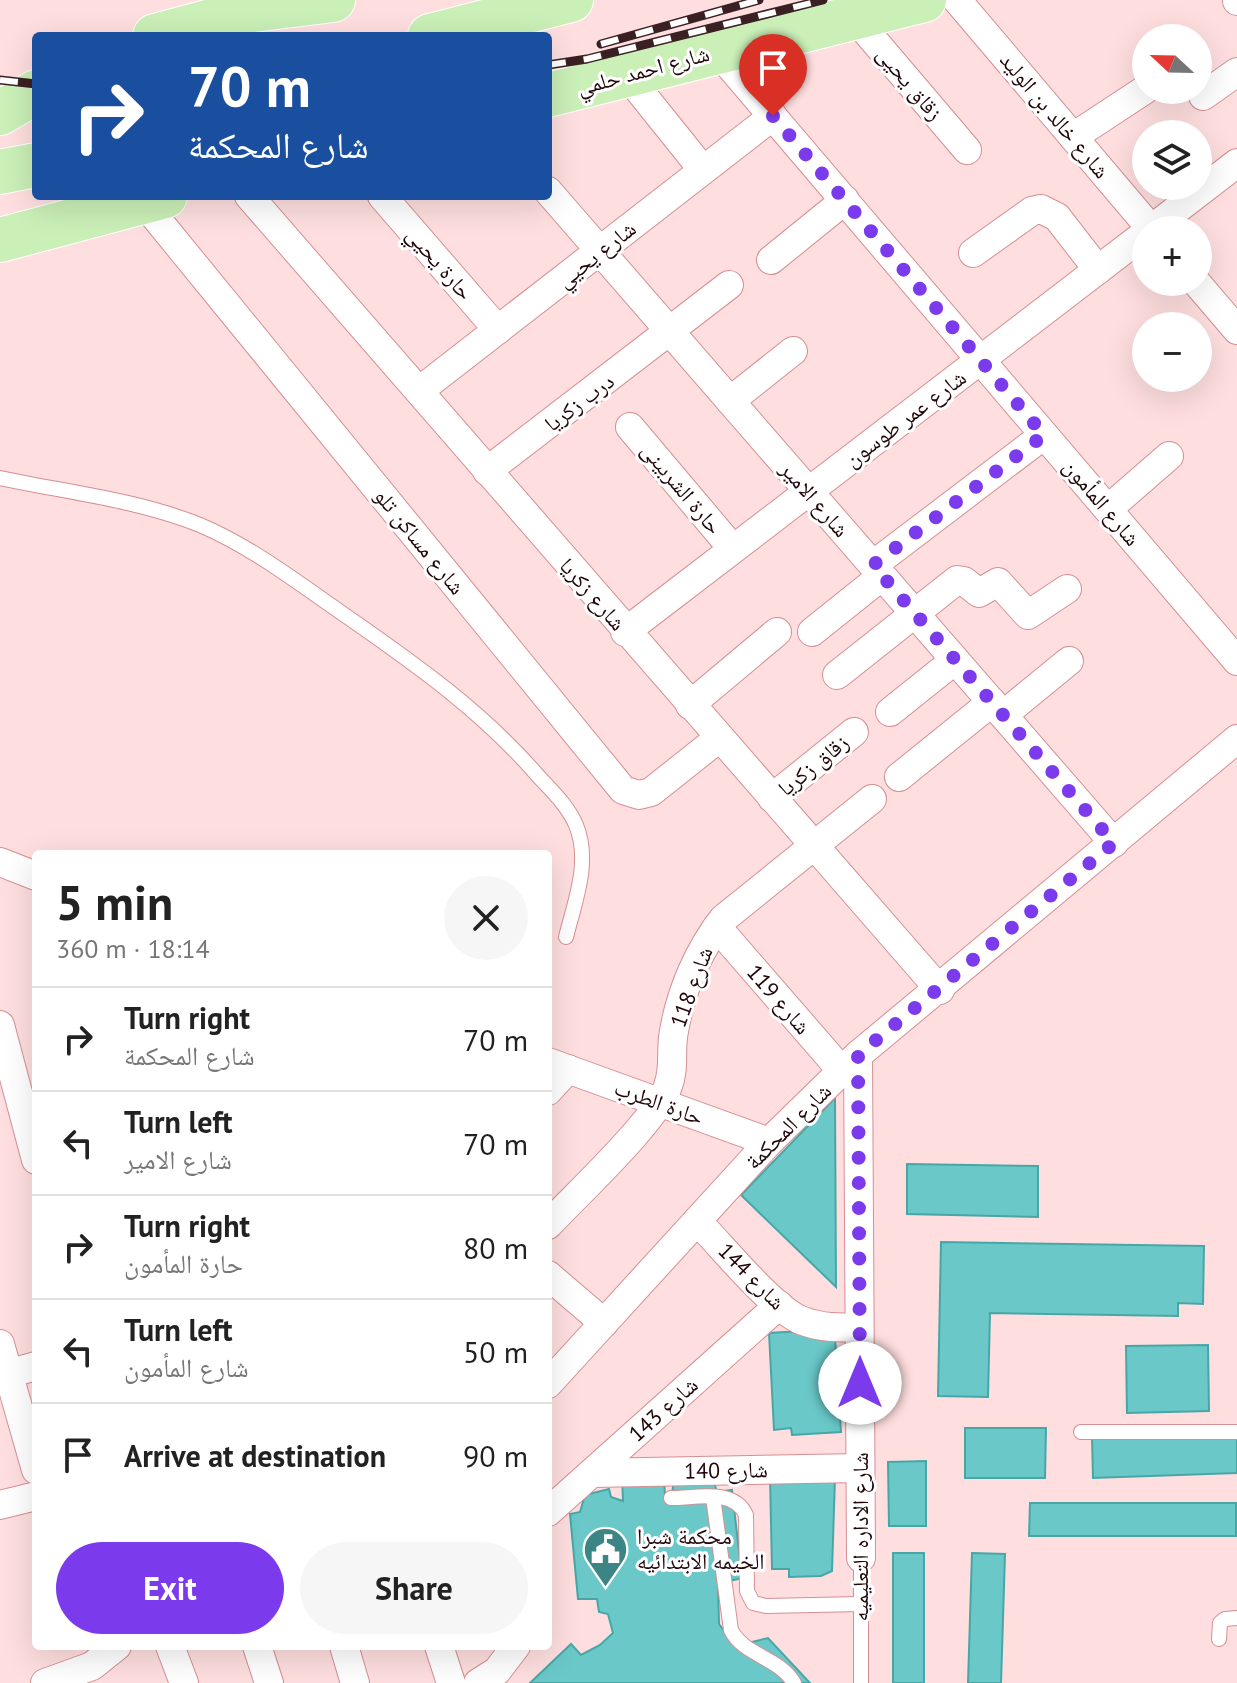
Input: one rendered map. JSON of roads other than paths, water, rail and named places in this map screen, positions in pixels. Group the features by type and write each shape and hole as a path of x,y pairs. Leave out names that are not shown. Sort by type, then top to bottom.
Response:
{"main road":[{"path":"170,32 253,10 333,0"},
{"path":"287,32 345,0"},
{"path":"446,32 571,0"},
{"name":"شارع احمد حلمي","path":"552,94 924,0"},
{"path":"0,113 32,94"},
{"path":"0,240 150,200"}],"street":[{"name":"شارع خالد بن الوليد","path":"957,0 1138,216"},
{"name":"زقاق يحيى","path":"853,16 967,150"},
{"name":"شارع المأمون","path":"717,51 1237,661"},
{"path":"1212,90 1237,72"},
{"path":"626,74 703,170"},
{"path":"1073,137 1132,98"},
{"name":"شارع يحيي","path":"419,391 773,116"},
{"name":"شارع عمر طوسون","path":"1168,216 1237,163"},
{"name":"شارع الامير","path":"552,196 1114,843"},
{"name":"شارع مساكن تلو","path":"155,200 623,790 639,795 651,792 719,738"},
{"name":"شارع زكريا","path":"252,200 625,632 940,990"},
{"name":"حارة يحيي","path":"385,200 498,330"},
{"path":"771,260 845,200"},
{"path":"973,253 1041,209 1057,217 1098,270"},
{"name":"شارع عمر طوسون","path":"625,632 1132,244"},
{"name":"درب زكريا","path":"487,471 671,333 729,285"},
{"path":"1209,296 1236,326"},
{"path":"730,401 793,351"},
{"name":"حارة الشربينى","path":"630,427 733,549"},
{"path":"812,632 877,571 1044,435"},
{"path":"1108,509 1169,456"},
{"path":"837,675 961,579 979,593 998,582 1028,615 1067,589"},
{"path":"690,705 777,632"},
{"path":"890,712 955,660"},
{"path":"899,777 1069,661"},
{"name":"زقاق زكريا","path":"772,798 854,732"},
{"name":"شارع المحكمة","path":"552,1380 769,1142 850,1063 1237,739"},
{"name":"شارع 118","path":"552,1221 661,1103 673,1067 674,1030 699,954 717,927 872,799"},
{"path":"0,862 32,881"},
{"name":"شارع 119","path":"717,927 850,1063"},
{"path":"0,1025 32,1145"},
{"name":"شارع الاداره التعليميه","path":"850,1063 859,1327 861,1558"},
{"name":"حارة الطرب","path":"558,1066 769,1142"},
{"name":"شارع 144","path":"697,1221 779,1305 799,1320 828,1328 859,1327"},
{"path":"552,1278 604,1323"},
{"name":"شارع 143","path":"552,1508 779,1305"},
{"path":"0,1344 4,1375 32,1458"},
{"path":"4,1375 32,1367"},
{"name":"شارع 140","path":"592,1473 860,1468"},
{"path":"0,1505 32,1497"},
{"path":"172,1650 184,1683"},
{"path":"258,1650 269,1683"},
{"path":"345,1650 355,1683"},
{"path":"440,1650 451,1683"},
{"path":"478,1683 497,1671 513,1650"},
{"path":"45,1683 89,1656"}],"lane":[{"path":"0,478 162,512 201,526 275,566 449,689 515,749 566,807 576,825 581,844 581,874 566,937"},
{"path":"1081,1432 1237,1432"},
{"path":"671,1498 713,1497 738,1502 746,1515 747,1591 753,1603 766,1606 861,1604"},
{"path":"713,1497 731,1630 740,1644 781,1666 794,1683"},
{"name":"شارع الاداره التعليميه","path":"861,1558 861,1683"},
{"path":"1219,1639 1220,1623 1237,1618"}],"railway":[{"path":"601,44 759,0"},
{"path":"552,64 587,59 823,0"},
{"path":"0,80 32,84"}],"place":[{"name":"محكمة شبرا الخيمه الابتدائيه","path":"606,1588"}]}
